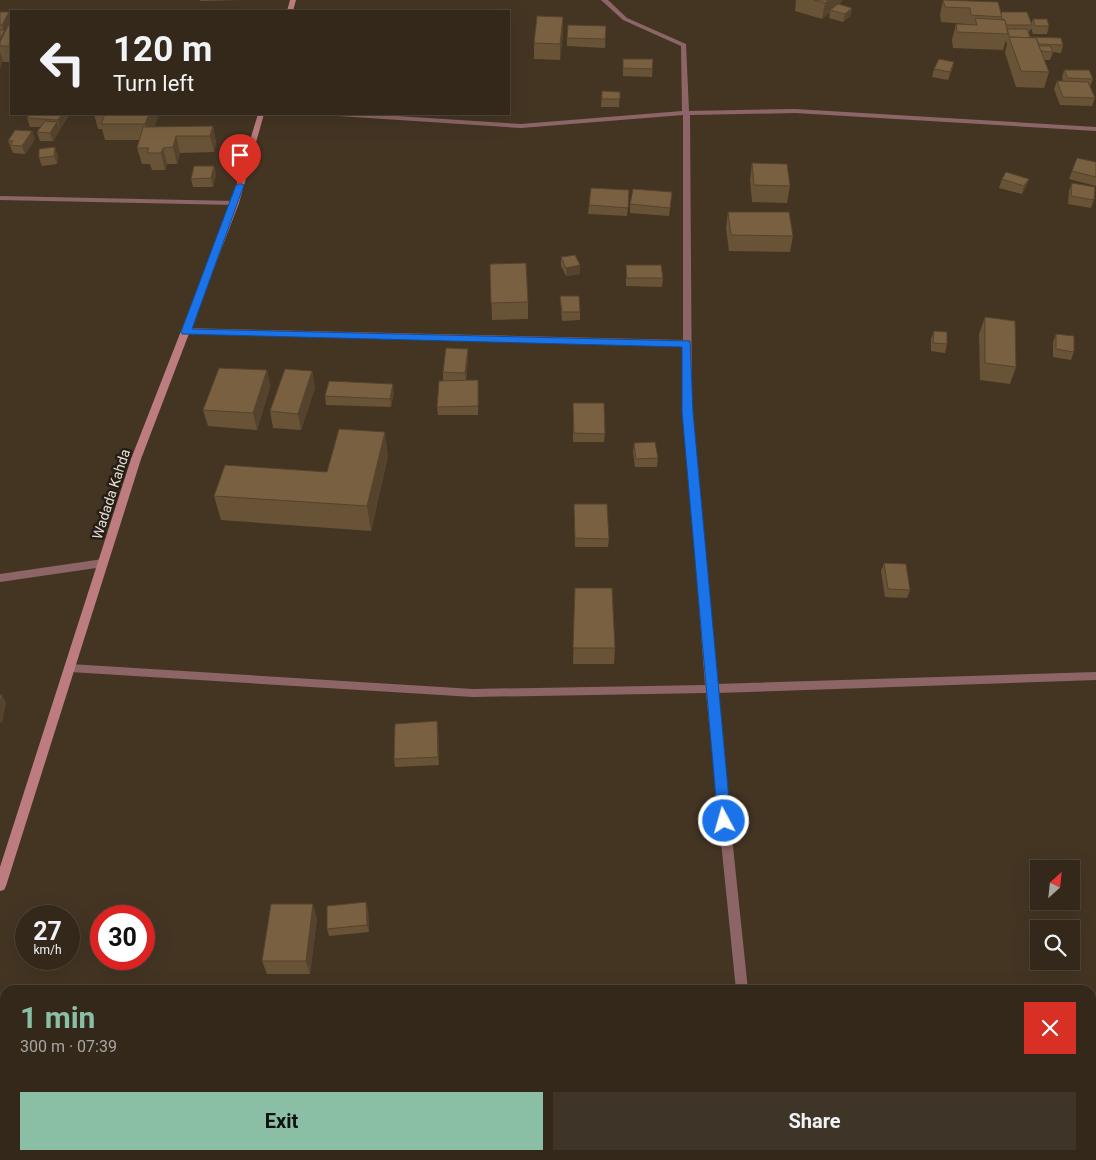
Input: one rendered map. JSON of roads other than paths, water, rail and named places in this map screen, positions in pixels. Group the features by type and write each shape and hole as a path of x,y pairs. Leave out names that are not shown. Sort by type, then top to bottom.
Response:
{"main road":[{"name":"Wadada Kahda","path":"0,886 136,459 235,203 260,115"}],"street":[{"path":"604,0 624,20 684,45 688,412 711,689 741,985"},
{"path":"353,115 521,126 686,113 795,111 1096,129"},
{"path":"0,198 235,203"},
{"path":"186,332 687,344"},
{"path":"0,578 103,563"},
{"path":"70,668 473,693 711,689 1096,676"}]}
